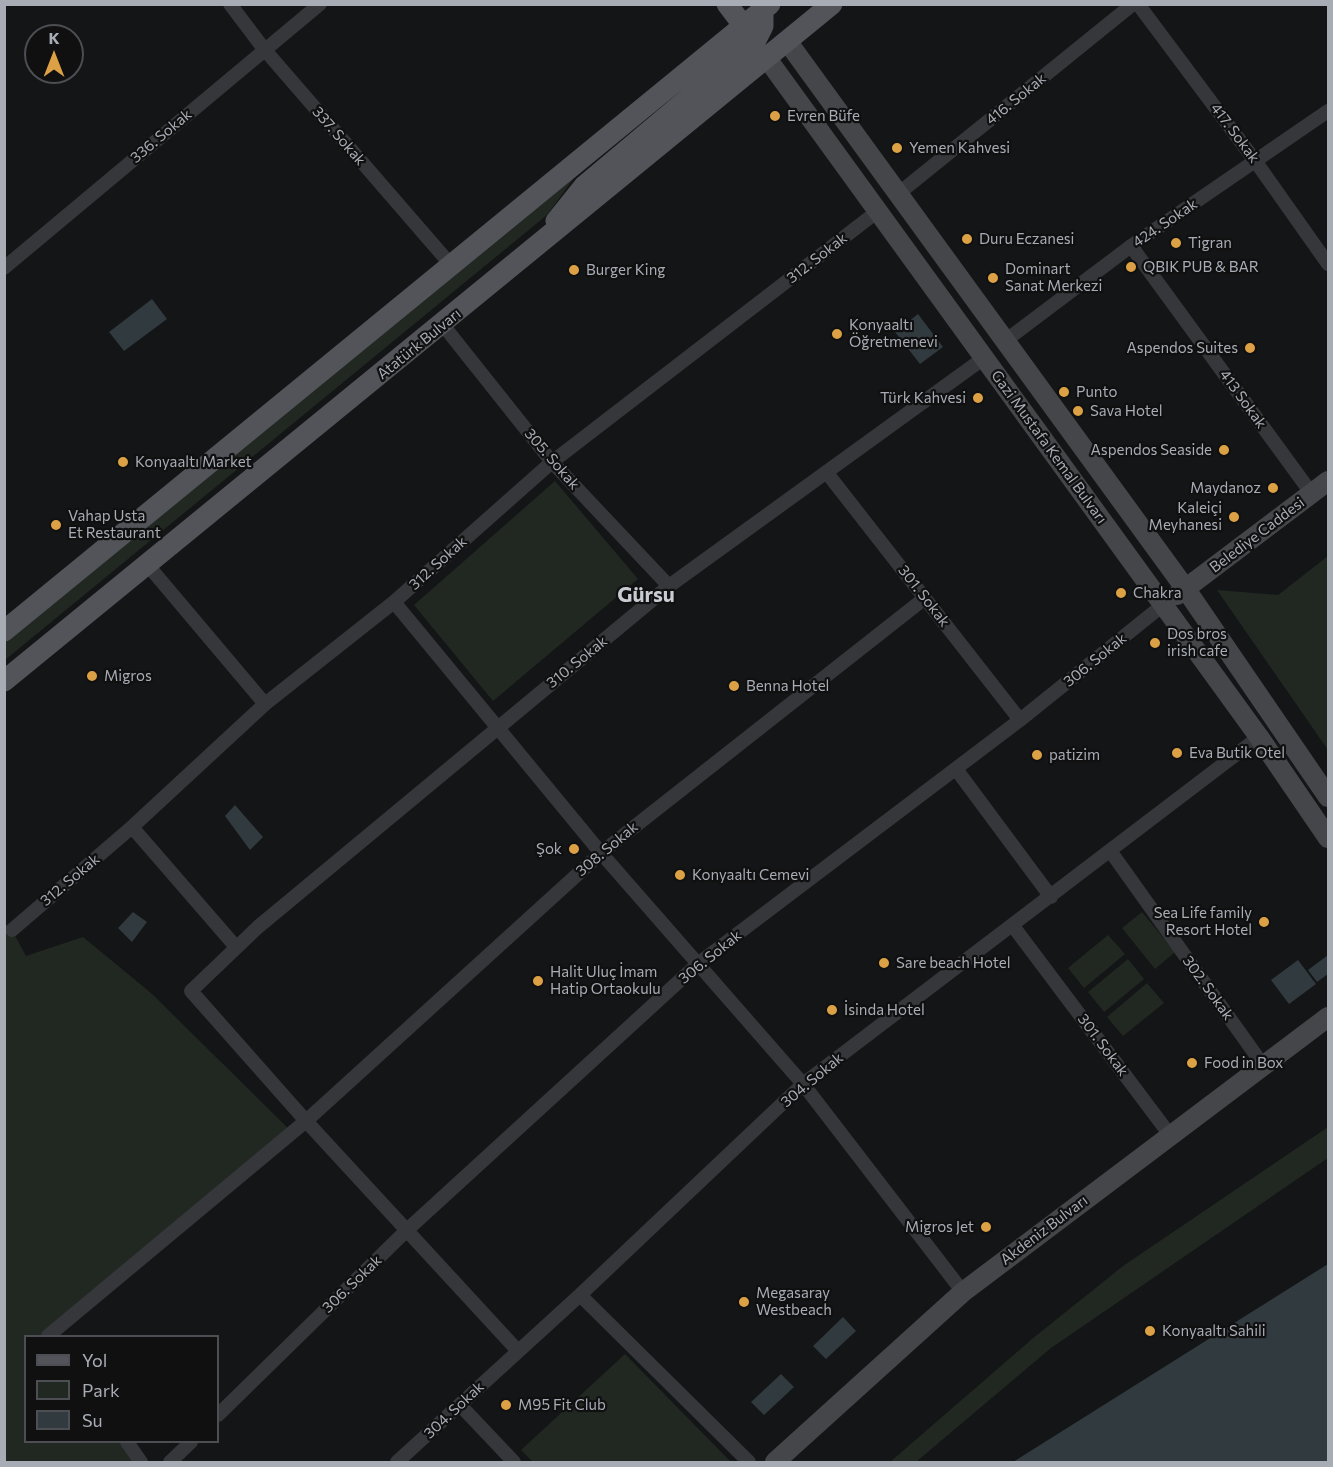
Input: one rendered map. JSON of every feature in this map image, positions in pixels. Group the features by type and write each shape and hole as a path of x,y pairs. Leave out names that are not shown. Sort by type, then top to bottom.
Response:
{"main road":[{"name":"Gazi Mustafa Kemal Bulvarı","path":"727,4 1259,737 1329,838"},
{"path":"4,631 451,265 755,42 787,41 832,4"},
{"path":"755,42 764,6"},
{"path":"764,6 787,41"},
{"name":"Gazi Mustafa Kemal Bulvarı","path":"787,41 1185,588 1329,797"},
{"name":"Atatürk Bulvarı","path":"4,681 540,244 584,186 755,42"},
{"name":"Belediye Caddesi","path":"1185,588 1329,482"},
{"name":"306. Sokak","path":"1163,605 1185,588"},
{"path":"1259,737 1277,722"},
{"name":"Akdeniz Bulvarı","path":"775,1462 963,1292 1329,1017"}],"street":[{"name":"337. Sokak","path":"230,4 264,49 451,265"},
{"name":"336. Sokak","path":"4,268 320,4"},
{"name":"416. Sokak","path":"898,194 1133,4"},
{"name":"417. Sokak","path":"1138,4 1329,264"},
{"name":"424. Sokak","path":"1005,341 1131,246 1329,111"},
{"name":"312. Sokak","path":"12,930 132,827 265,705 394,602 552,462 878,211"},
{"name":"413 Sokak","path":"1131,246 1312,494"},
{"name":"305. Sokak","path":"442,325 552,462 669,586"},
{"name":"310. Sokak","path":"306,1121 191,992 236,947 497,727 669,586 984,358"},
{"name":"301. Sokak","path":"827,473 1020,720"},
{"path":"146,563 265,705"},
{"name":"308. Sokak","path":"49,1335 306,1121 600,853 925,598"},
{"path":"394,602 600,853 803,1084 963,1292"},
{"name":"306. Sokak","path":"219,1414 407,1230 699,963 1020,720 1163,605"},
{"name":"304. Sokak","path":"397,1462 580,1295 803,1084 1111,852 1259,737"},
{"path":"956,769 1050,897"},
{"path":"132,827 236,947"},
{"name":"302. Sokak","path":"1111,852 1263,1065"},
{"name":"301. Sokak","path":"1013,926 1170,1135"},
{"path":"306,1121 518,1350"},
{"path":"580,1295 749,1462"},
{"path":"460,1405 514,1462"},
{"path":"128,1443 141,1462"},
{"path":"170,1462 190,1443"}],"green space":[{"path":"717,54 574,178 547,215 5,660 5,642"},
{"path":"555,481 638,579 493,701 414,605"},
{"path":"1328,556 1328,750 1217,590 1278,595"},
{"path":"1142,912 1175,952 1155,969 1122,928"},
{"path":"4,923 12,930 26,956 83,937 151,993 292,1132 49,1335 24,1335 24,1443 123,1443 139,1462 5,1462"},
{"path":"1108,935 1125,954 1084,988 1068,968"},
{"path":"1128,959 1144,979 1104,1012 1088,992"},
{"path":"1147,983 1164,1003 1123,1036 1107,1017"},
{"path":"1328,1127 1328,1158 1051,1348 916,1462 890,1462 1032,1339 1123,1266"},
{"path":"625,1354 731,1462 533,1462 521,1450"}],"water":[{"path":"152,299 167,319 124,351 109,332"},
{"path":"918,314 943,347 920,364 895,332"},
{"path":"235,805 263,837 250,850 225,816"},
{"path":"133,912 147,922 132,942 118,928"},
{"path":"1328,955 1328,974 1317,982 1308,970"},
{"path":"1298,960 1316,984 1289,1004 1271,980"},
{"path":"1328,1264 1328,1462 1013,1462"},
{"path":"843,1317 856,1331 826,1359 813,1346"},
{"path":"781,1374 794,1387 764,1415 751,1402"}],"place":[{"name":"Evren Büfe","path":"775,116"},
{"name":"Yemen Kahvesi","path":"897,148"},
{"name":"Duru Eczanesi","path":"967,239"},
{"name":"Tigran","path":"1176,243"},
{"name":"QBIK PUB & BAR","path":"1131,267"},
{"name":"Burger King","path":"574,270"},
{"name":"Dominart Sanat Merkezi","path":"993,278"},
{"name":"Konyaaltı Öğretmenevi","path":"837,334"},
{"name":"Aspendos Suites","path":"1250,348"},
{"name":"Punto","path":"1064,392"},
{"name":"Türk Kahvesi","path":"978,398"},
{"name":"Sava Hotel","path":"1078,411"},
{"name":"Aspendos Seaside","path":"1224,450"},
{"name":"Konyaaltı Market","path":"123,462"},
{"name":"Maydanoz","path":"1273,488"},
{"name":"Kaleiçi Meyhanesi","path":"1234,517"},
{"name":"Vahap Usta Et Restaurant","path":"56,525"},
{"name":"Chakra","path":"1121,593"},
{"name":"Dos bros irish cafe","path":"1155,643"},
{"name":"Migros","path":"92,676"},
{"name":"Benna Hotel","path":"734,686"},
{"name":"Eva Butik Otel","path":"1177,753"},
{"name":"patizim","path":"1037,755"},
{"name":"Şok","path":"574,849"},
{"name":"Konyaaltı Cemevi","path":"680,875"},
{"name":"Sea Life family Resort Hotel","path":"1264,922"},
{"name":"Sare beach Hotel","path":"884,963"},
{"name":"Halit Uluç İmam Hatip Ortaokulu","path":"538,981"},
{"name":"İsinda Hotel","path":"832,1010"},
{"name":"Food in Box","path":"1192,1063"},
{"name":"Migros Jet","path":"986,1227"},
{"name":"Megasaray Westbeach","path":"744,1302"},
{"name":"Konyaaltı Sahili","path":"1150,1331"},
{"name":"M95 Fit Club","path":"506,1405"}],"district":[{"name":"Gürsu","path":"646,595"}]}
